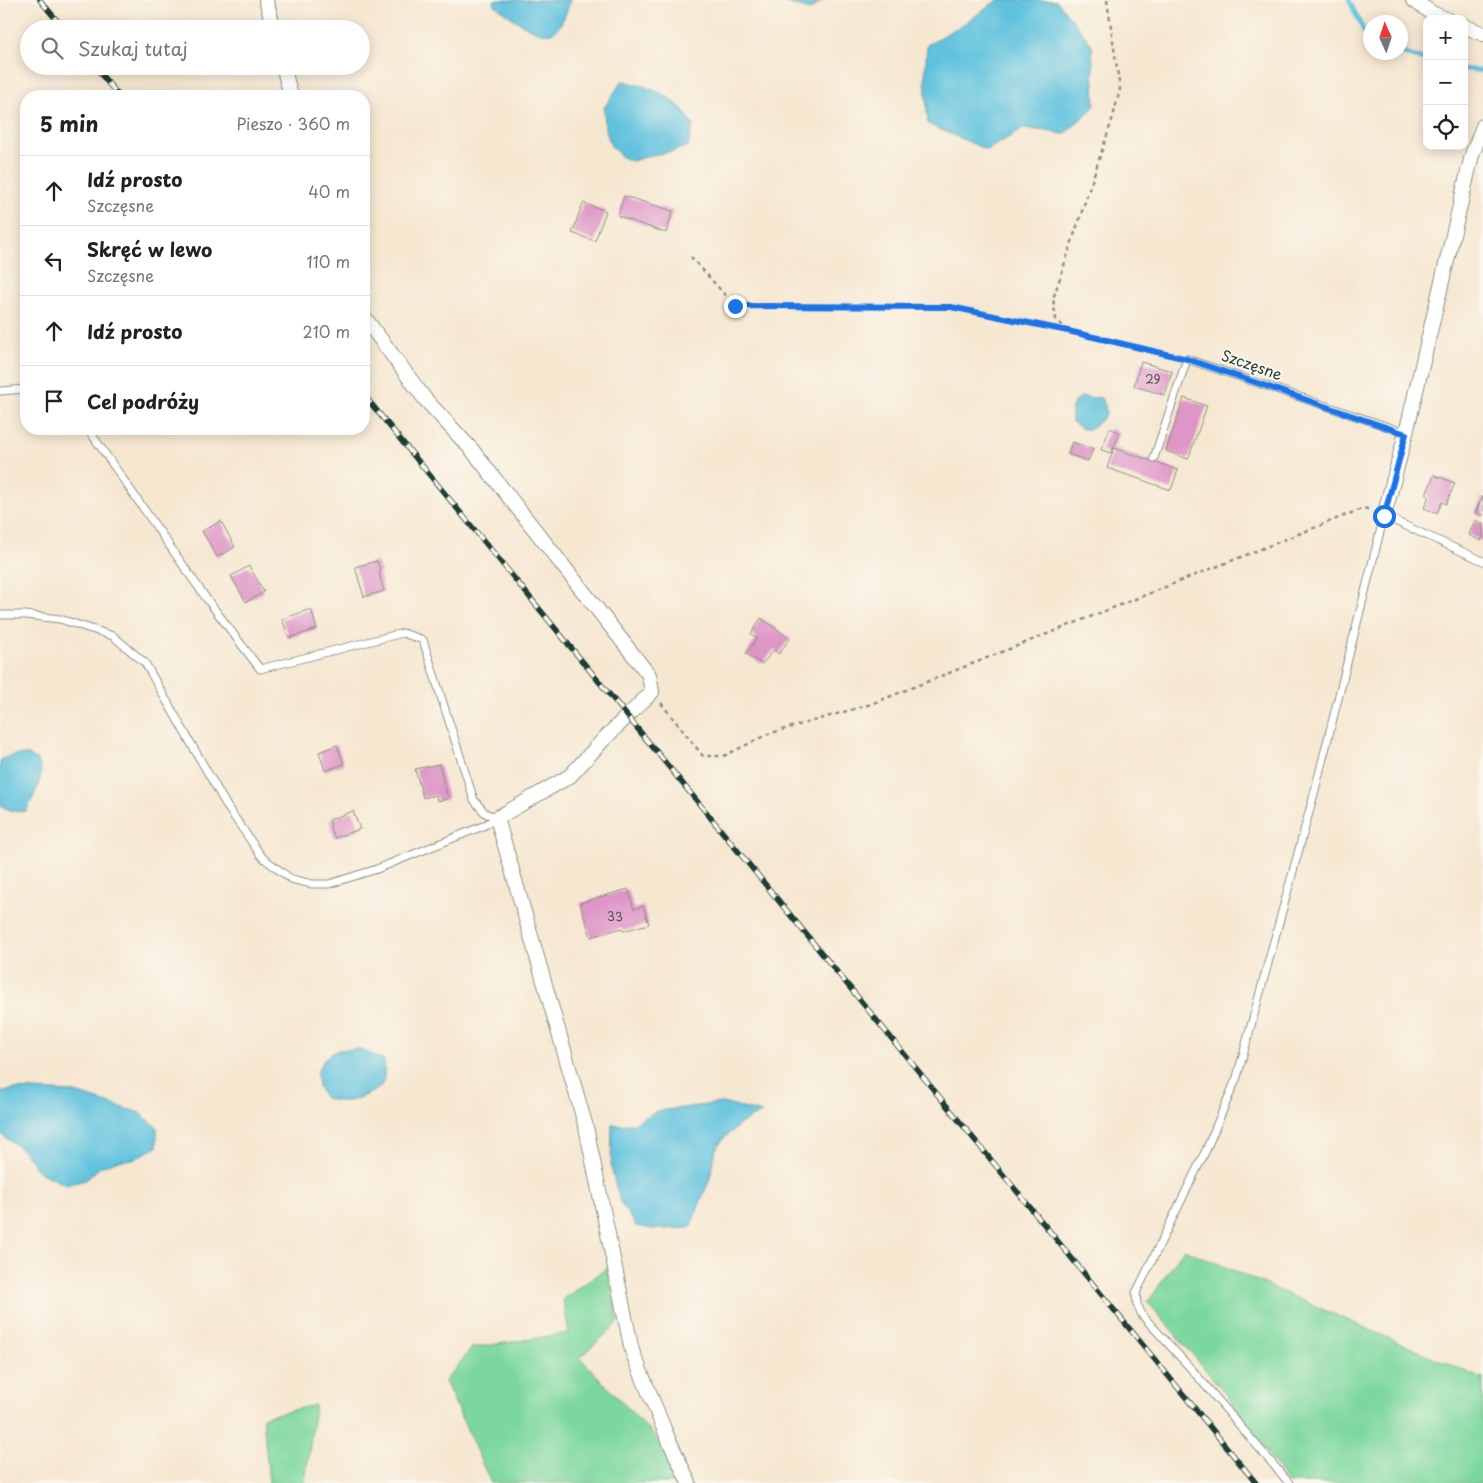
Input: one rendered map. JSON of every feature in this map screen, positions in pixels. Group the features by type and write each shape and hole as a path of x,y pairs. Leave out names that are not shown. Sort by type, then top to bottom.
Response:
{"street":[{"path":"266,0 272,20"},
{"path":"1413,0 1437,15"},
{"path":"1468,28 1483,34"},
{"path":"285,75 289,90"},
{"path":"1384,516 1406,434 1472,155 1483,126"},
{"path":"370,325 424,399 472,450 649,675 652,692 570,776 497,818 586,1127 632,1351 689,1483"}],"lane":[{"name":"Szczęsne","path":"1187,359 1406,434"},
{"path":"1154,458 1187,359"},
{"path":"0,391 20,389"},
{"path":"92,435 206,598 260,669 403,633 423,640 474,800 484,813 497,818"},
{"path":"1289,1483 1193,1371 1142,1315 1137,1304 1136,1293 1206,1150 1237,1077 1314,794 1384,516 1483,561"},
{"path":"0,615 25,615 60,619 86,627 113,636 145,663 228,808 262,856 291,878 312,884 328,884 377,869 483,826 497,818"}],"path":[{"path":"1068,331 1056,319 1053,299 1113,117 1120,89 1106,0"},
{"path":"691,257 735,306 951,307 1068,331 1187,359"},
{"path":"652,692 703,756 724,756 768,734 871,704 1364,508 1384,516"}],"green space":[{"path":"1184,1249 1483,1379 1483,1483 1288,1483 1225,1393 1148,1302"},
{"path":"607,1268 619,1322 580,1358 659,1441 681,1483 491,1483 445,1381 472,1348 569,1333 563,1299"},
{"path":"315,1405 305,1483 269,1483 263,1417"}],"water":[{"path":"494,0 571,0 557,29 551,33 544,33 535,31 516,21 495,5"},
{"path":"783,0 822,1 810,10 784,2"},
{"path":"998,0 1057,1 1092,45 1095,106 1065,134 1025,128 987,150 928,124 925,78 927,45 962,25"},
{"path":"622,81 654,90 675,102 693,124 688,146 632,161 622,157 611,146 605,128 604,108"},
{"path":"1081,397 1101,398 1105,405 1106,415 1091,429 1083,429 1072,422 1072,407 1075,401"},
{"path":"29,755 38,762 40,767 41,773 38,787 26,811 9,810 0,805 0,761 10,756"},
{"path":"359,1049 384,1060 384,1078 380,1087 366,1095 350,1100 336,1101 325,1098 318,1087 317,1072 325,1058 338,1050"},
{"path":"14,1089 72,1092 140,1113 157,1127 157,1147 133,1159 116,1161 100,1167 86,1180 66,1185 39,1172 23,1150 0,1134 0,1093"},
{"path":"722,1103 762,1113 743,1122 724,1138 716,1149 710,1178 690,1228 653,1229 636,1226 620,1202 611,1167 612,1125 633,1124 657,1111"}],"building":[{"path":"624,196 673,211 666,233 618,216"},
{"path":"583,203 606,211 595,241 572,233"},
{"path":"1141,362 1172,371 1165,395 1134,386"},
{"path":"1184,398 1207,406 1188,459 1166,451"},
{"path":"1110,428 1120,433 1111,453 1101,450"},
{"path":"1072,442 1093,449 1088,461 1068,454"},
{"path":"1114,448 1178,470 1171,490 1107,468"},
{"path":"1434,475 1455,483 1446,504 1442,502 1437,513 1424,508 1429,496 1426,495"},
{"path":"1483,496 1483,516 1475,513"},
{"path":"1475,520 1483,524 1481,541 1469,535"},
{"path":"221,521 235,547 217,557 202,531"},
{"path":"377,561 384,591 364,597 355,567"},
{"path":"249,566 264,592 246,602 231,576"},
{"path":"311,609 317,629 289,638 282,619"},
{"path":"761,618 790,638 779,654 774,650 762,664 746,654 757,638 751,634"},
{"path":"337,745 344,764 325,771 319,752"},
{"path":"439,764 448,799 437,801 436,795 423,798 415,769"},
{"path":"353,811 360,829 335,838 330,828 329,820"},
{"path":"628,889 634,909 643,906 649,924 623,931 622,928 591,937 580,903"}],"waterway":[{"path":"1349,0 1363,29"},
{"path":"1408,55 1424,60"},
{"path":"1468,69 1483,71"}],"railway":[{"path":"40,0 57,20"},
{"path":"102,75 114,90"},
{"path":"370,402 1256,1483"}],"route":[{"path":"735,306 951,307 1068,331 1187,359 1406,434 1384,516"}]}
